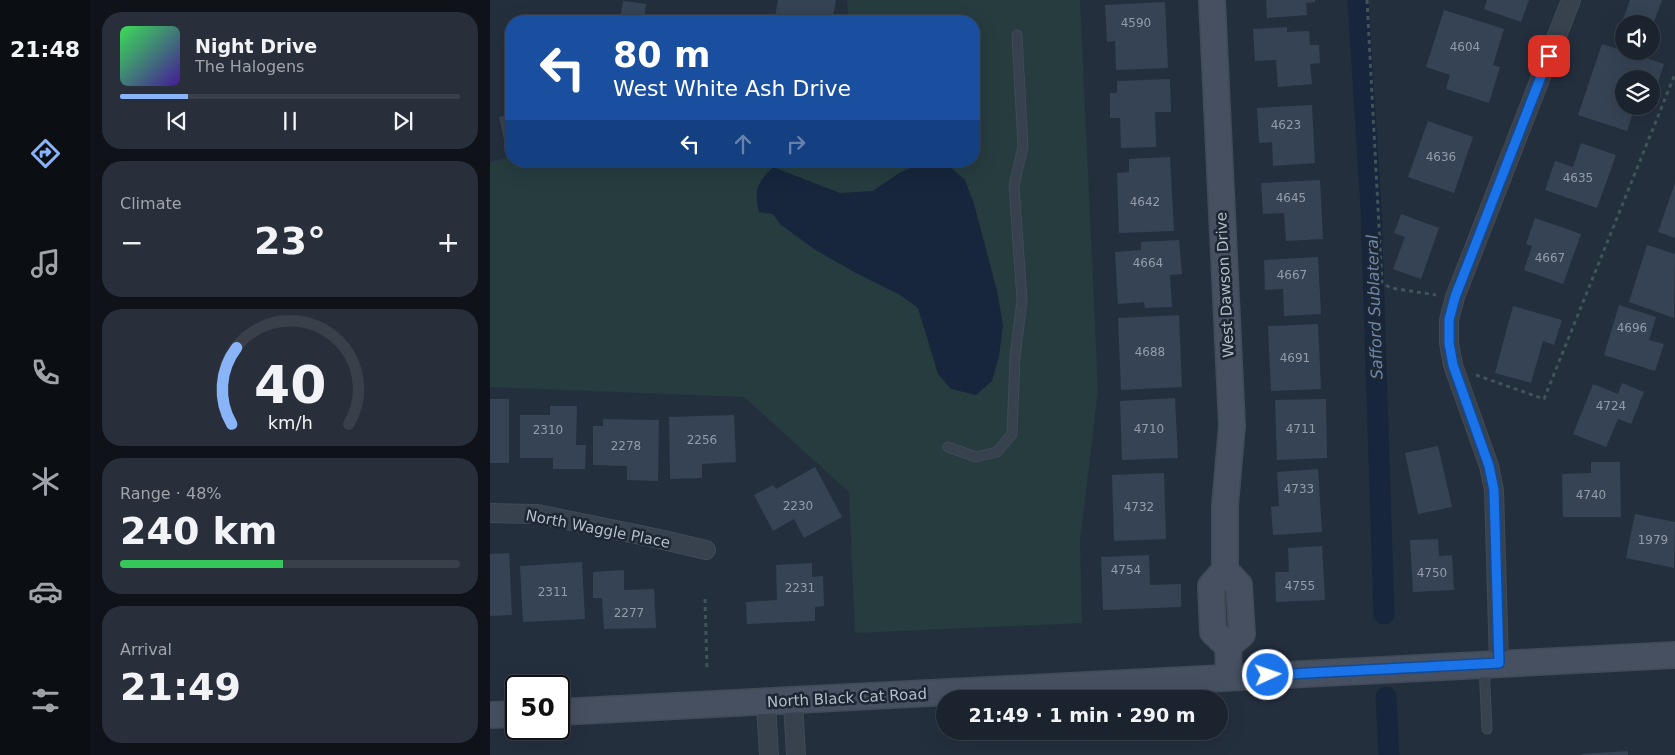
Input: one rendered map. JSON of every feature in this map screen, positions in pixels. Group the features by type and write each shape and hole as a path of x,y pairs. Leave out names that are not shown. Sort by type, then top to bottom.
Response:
{"main road":[{"name":"West Dawson Drive","path":"1212,0 1232,426 1224,505 1225,570 1239,585 1242,634 1228,646 1229,677"},
{"name":"North Black Cat Road","path":"570,712 793,702 1229,677 1675,655"},
{"path":"490,715 505,714"}],"street":[{"path":"1491,664 1494,490 1489,466 1453,365 1449,343 1449,320 1455,297 1571,0"},
{"name":"North Waggle Place","path":"490,513 537,514 706,550"},
{"path":"793,702 796,755"},
{"path":"766,703 769,755"}],"lane":[{"path":"948,447 976,457 997,452 1012,434 1015,357 1022,300 1014,186 1023,147 1017,35"},
{"path":"1487,729 1491,664"}],"path":[{"path":"1367,0 1382,283 1391,288 1436,295"},
{"path":"1473,374 1544,399 1675,74"},
{"path":"704,598 707,670"}],"green space":[{"path":"847,0 1080,0 1098,390 1080,542 1082,623 855,633 849,492 744,397 490,387 490,162 505,158 505,167 980,167 980,15 848,15"}],"water":[{"path":"773,167 840,193 873,191 899,173 913,167 950,167 965,180 974,204 997,291 1003,325 999,356 992,381 976,395 951,389 938,374 918,308 900,295 814,249 780,224 773,214 759,212 758,187"}],"building":[{"path":"778,0 836,0 833,15 775,15"},
{"path":"1266,0 1315,0 1315,2 1306,3 1307,15 1267,18"},
{"path":"1487,0 1529,0 1521,22 1484,9"},
{"path":"1630,0 1662,0 1656,15 1625,15"},
{"path":"623,1 646,4 645,15 621,15"},
{"path":"1165,2 1168,68 1116,70 1115,41 1107,42 1105,5"},
{"path":"1444,10 1504,29 1493,65 1500,67 1489,103 1446,89 1450,75 1426,67"},
{"path":"1287,27 1287,32 1309,31 1310,45 1319,45 1320,63 1310,64 1312,84 1278,87 1276,60 1255,61 1253,29"},
{"path":"1602,44 1615,48 1615,60 1652,60 1664,64 1660,76 1660,70 1615,70 1615,115 1632,115 1627,131 1578,115"},
{"path":"1170,79 1171,112 1155,112 1156,147 1121,148 1120,118 1110,118 1110,93 1117,93 1117,81"},
{"path":"1312,105 1315,163 1273,166 1272,142 1259,143 1257,108"},
{"path":"505,116 505,145 499,117"},
{"path":"1428,121 1473,137 1454,193 1408,177"},
{"path":"1581,143 1616,155 1597,208 1545,190 1555,161 1573,167"},
{"path":"1170,157 1174,231 1119,233 1117,173 1129,172 1129,159"},
{"path":"1320,180 1323,239 1286,241 1284,213 1263,214 1261,183"},
{"path":"1675,183 1675,238 1658,232"},
{"path":"1401,214 1439,228 1421,279 1393,269 1405,237 1394,233"},
{"path":"1535,218 1581,234 1563,284 1524,270 1532,246 1526,244"},
{"path":"1179,240 1182,274 1170,275 1172,307 1145,308 1144,302 1118,304 1115,252 1141,250 1141,242"},
{"path":"1647,245 1675,254 1674,318 1629,302"},
{"path":"1318,257 1321,314 1284,316 1283,289 1265,290 1264,260"},
{"path":"1619,305 1656,317 1649,340 1664,344 1655,371 1604,355"},
{"path":"1513,306 1562,320 1554,345 1543,341 1531,383 1495,373"},
{"path":"1179,315 1182,387 1121,390 1118,318"},
{"path":"1318,324 1321,389 1271,391 1268,326"},
{"path":"1622,383 1644,392 1631,424 1618,419 1606,447 1573,434 1593,384 1618,394"},
{"path":"1175,398 1178,458 1122,460 1120,401"},
{"path":"490,399 509,399 509,463 490,463"},
{"path":"1326,399 1327,458 1277,460 1275,400"},
{"path":"550,406 577,406 576,445 586,445 585,469 553,469 553,458 520,458 520,415 550,415"},
{"path":"734,415 736,462 702,464 702,478 670,479 669,417"},
{"path":"603,419 659,420 658,481 627,480 627,466 593,465 593,426 603,426"},
{"path":"1438,446 1452,507 1418,514 1405,453"},
{"path":"1591,462 1620,462 1621,517 1563,517 1562,474 1591,473"},
{"path":"815,467 842,517 804,538 794,519 773,531 754,495 773,485 776,489"},
{"path":"1318,469 1322,532 1273,535 1271,507 1279,506 1277,472"},
{"path":"1164,473 1166,539 1114,541 1112,475"},
{"path":"1635,514 1675,522 1674,568 1626,558"},
{"path":"1438,539 1439,556 1452,555 1454,590 1413,592 1410,540"},
{"path":"1322,546 1325,600 1276,602 1275,572 1289,572 1288,548"},
{"path":"509,553 512,615 490,616 490,554"},
{"path":"1149,555 1150,585 1181,584 1181,607 1103,610 1101,557"},
{"path":"582,562 585,619 523,622 520,566"},
{"path":"812,563 812,577 823,576 824,606 815,607 815,621 747,624 746,602 777,600 776,565"},
{"path":"624,570 624,590 654,589 656,628 604,629 602,598 593,598 593,572"},
{"path":"1628,751 1628,755 1582,755 1582,754"}],"waterway":[{"name":"Safford Sublateral","path":"1358,0 1371,209 1384,614"},
{"name":"Safford Sublateral","path":"1386,697 1389,755"}],"route":[{"path":"1268,675 1499,663 1494,490 1489,466 1453,365 1449,343 1449,320 1455,297 1549,56"}]}
